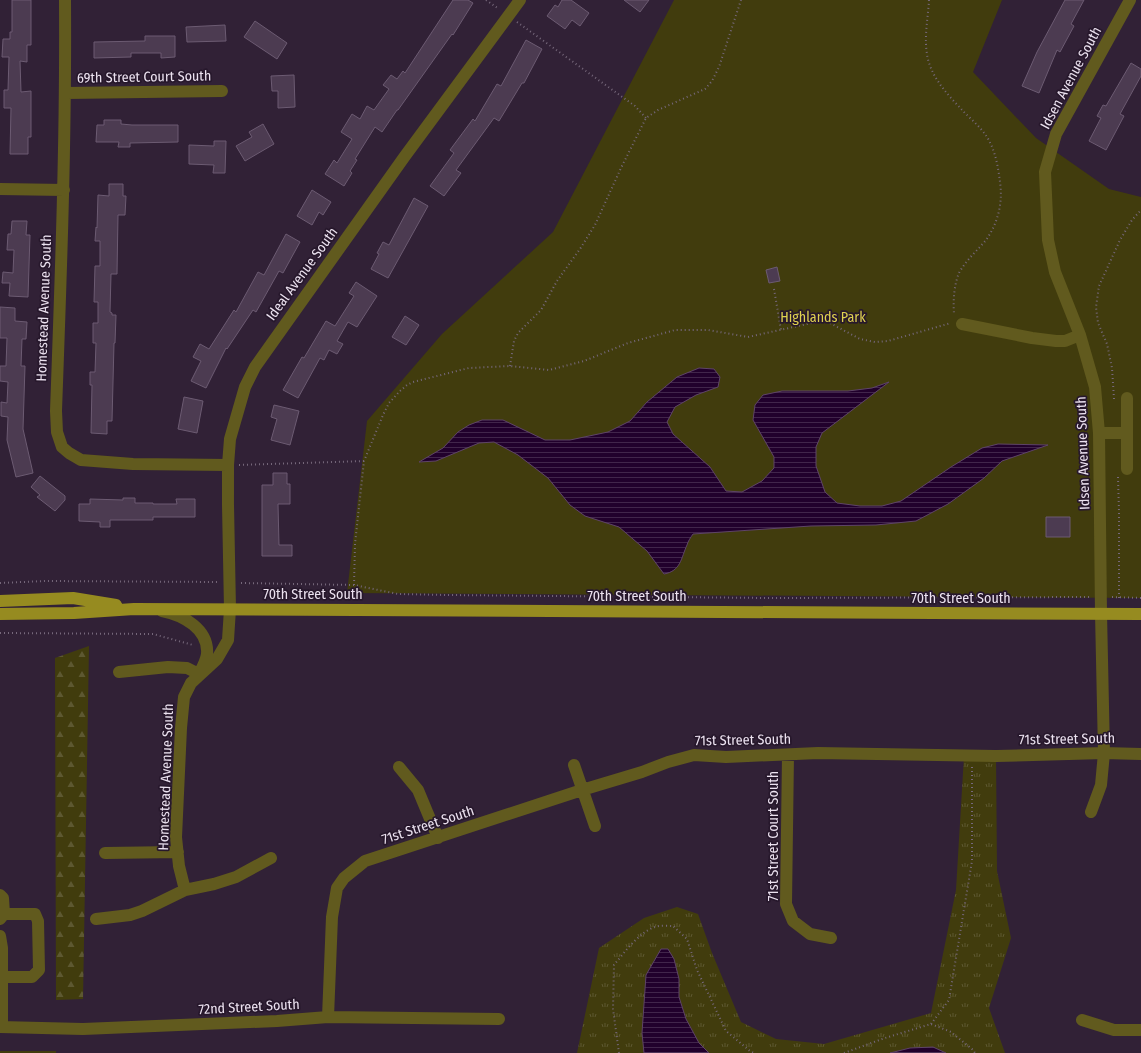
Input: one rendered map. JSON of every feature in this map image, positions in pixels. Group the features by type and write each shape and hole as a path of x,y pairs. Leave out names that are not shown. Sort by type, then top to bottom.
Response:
{"main road":[{"name":"70th Street South","path":"0,601 73,598 134,609"},
{"name":"70th Street South","path":"0,614 74,613 134,609 230,609 1141,614"}],"street":[{"name":"Homestead Avenue South","path":"65,0 66,93 64,190 56,411 57,432 62,447 69,454 81,460 133,464 228,466"},
{"name":"Ideal Avenue South","path":"230,609 228,466 230,440 245,387 255,367 405,156 520,0"},
{"name":"Idsen Avenue South","path":"1091,812 1101,785 1104,752 1101,613 1100,433 1095,387 1080,335 1055,272 1048,240 1045,172 1056,134 1130,0"},
{"name":"69th Street Court South","path":"66,93 222,91"},
{"path":"0,189 64,190"},
{"path":"958,324 1056,341 1065,341 1080,335"},
{"path":"1122,471 1127,433 1127,398"},
{"path":"1100,433 1127,433"},
{"path":"119,672 168,667 187,668 199,674 207,655 206,640 194,625 173,613 151,609"},
{"name":"Homestead Avenue South","path":"185,890 179,866 176,837 181,728 184,697 191,683 217,659 228,640 230,609"},
{"name":"71st Street South","path":"328,1017 332,917 337,888 344,878 365,861 582,790 642,772 668,762 694,755 726,757 818,753 996,756 1104,752 1141,754"},
{"name":"71st Street Court South","path":"788,755 786,904 792,921 810,934 832,938"},
{"path":"574,765 595,826"},
{"path":"399,767 418,790 438,838"},
{"path":"105,853 178,852"},
{"path":"96,919 130,915 142,911 185,890 214,884 236,877 271,858"},
{"path":"0,895 3,898 2,917 35,914 38,921 39,970 32,977 2,977"},
{"path":"0,936 2,948 1,1027"},
{"name":"72nd Street South","path":"1,1027 83,1029 328,1017 499,1019"},
{"path":"1082,1020 1114,1030 1141,1030"}],"path":[{"path":"486,0 635,106 646,118"},
{"path":"510,366 514,341 518,334 541,310 557,281 595,225 646,118 658,110 705,89 712,81 720,67 741,0"},
{"path":"354,585 355,544 364,461 389,403 400,391 413,382 468,368 510,366 549,370 584,361 628,343 675,330 708,330 748,336 821,322 828,322 860,339 875,342 888,341 951,323 958,324 954,298 960,272 971,255 986,240 1000,213 1001,184 992,146 985,133 939,83 932,71 927,55 926,38 929,0"},
{"path":"1114,406 1112,368 1107,344 1098,323 1096,307 1099,286 1120,240 1132,220 1141,210"},
{"path":"774,289 781,330"},
{"path":"228,466 364,461"},
{"path":"1119,598 1119,512 1122,471"},
{"path":"0,583 44,581 230,582 354,585 398,594 446,595 769,598 1141,598"},
{"path":"0,633 153,634 195,646 206,646"},
{"path":"844,1053 885,1038 932,1024 949,1000 972,861 972,756"},
{"path":"619,1053 613,1009 614,965 635,940 646,932 654,927 673,926 687,940 697,970 726,1031 754,1053"},
{"path":"932,1024 951,1032 972,1048 975,1053"}],"green space":[{"name":"Highlands Park","path":"674,0 1002,0 973,72 1036,138 1109,189 1141,197 1141,598 347,593 367,421 442,334 553,232"},
{"path":"89,646 83,999 56,1000 55,658"},
{"path":"964,756 996,756 997,871 1011,938 989,1008 1005,1053 946,1053 933,1047 910,1048 890,1053 709,1053 699,1043 686,1019 679,997 679,979 668,949 661,949 646,975 642,1033 644,1053 577,1053 599,948 644,918 677,907 698,914 712,953 741,1022 776,1039 824,1044 931,1013 956,890"},
{"path":"0,1051 56,1051 56,1053 0,1053"}],"shaded area":[{"path":"699,368 714,369 720,377 718,387 696,395 675,407 667,422 673,434 710,467 726,491 742,492 762,481 774,468 774,457 753,420 755,405 763,395 782,391 848,391 872,388 889,382 822,433 816,447 816,466 825,492 837,503 860,506 882,506 901,501 982,448 998,444 1048,445 1002,461 984,478 948,504 916,521 876,525 811,526 693,534 688,542 680,563 674,570 664,574 647,551 619,527 585,516 570,505 548,478 518,455 494,442 479,443 436,461 419,462 443,448 458,432 469,425 482,420 503,420 545,440 570,440 608,432 630,421 647,402 677,377"},
{"path":"661,949 668,949 674,959 679,979 679,997 686,1019 699,1043 709,1053 644,1053 642,1033 646,975"},
{"path":"933,1047 946,1053 890,1053 910,1048"}],"building":[{"path":"12,0 31,0 31,45 27,45 27,62 20,61 21,92 31,91 31,137 28,137 28,154 10,154 11,108 4,108 4,90 8,90 9,57 2,57 3,39 10,39 10,32 12,32"},
{"path":"453,0 468,0 473,3 453,35 452,34 382,132 375,127 355,159 357,160 350,171 352,173 344,186 325,174 334,160 337,163 352,139 341,132 352,114 360,119 367,106 374,110 389,89 383,85 391,75 397,79 403,71 405,73"},
{"path":"562,0 571,0 589,13 580,26 572,20 565,29 547,16 555,5 558,7"},
{"path":"624,0 649,0 640,12"},
{"path":"1065,0 1084,0 1071,24 1074,26 1060,52 1057,50 1039,93 1022,86 1037,52"},
{"path":"255,21 287,43 277,59 244,37"},
{"path":"225,25 226,41 187,42 186,27"},
{"path":"145,36 175,36 175,57 161,58 161,53 131,53 131,57 94,58 94,42 145,41"},
{"path":"526,40 542,49 524,83 522,83 499,121 494,118 456,170 461,173 444,196 430,186 454,153 450,150 473,119 475,121 497,84 501,86"},
{"path":"1131,63 1141,69 1141,76 1120,114 1124,116 1106,150 1089,141 1101,118 1097,116 1103,105 1106,106"},
{"path":"294,75 295,107 278,108 278,91 272,91 271,76"},
{"path":"104,120 121,120 121,124 132,125 178,125 178,142 130,143 130,147 118,147 119,142 96,142 97,125 104,125"},
{"path":"263,124 274,144 245,161 236,146 252,137 249,132"},
{"path":"214,141 226,141 225,173 213,173 214,165 189,164 189,145 214,146"},
{"path":"109,184 123,184 123,196 126,196 125,215 118,215 117,274 111,274 110,312 112,315 116,315 112,421 107,421 107,434 91,433 92,385 90,385 90,372 95,372 96,343 93,343 93,323 98,323 98,302 94,302 95,266 100,266 100,241 95,241 98,195 109,196"},
{"path":"312,190 331,202 323,215 319,212 312,225 297,216"},
{"path":"414,198 428,206 388,278 371,269 379,254 377,253 383,242 389,245"},
{"path":"12,221 27,221 26,235 30,235 28,297 9,296 10,283 2,283 3,272 13,273 14,250 7,250 8,234 11,234"},
{"path":"286,234 300,242 283,273 279,271 256,312 253,310 227,349 226,348 206,388 191,381 201,361 193,357 200,344 209,349 234,310 236,312 258,272 264,275"},
{"path":"777,267 780,281 769,283 766,270"},
{"path":"356,282 377,296 357,327 348,322 337,341 343,344 337,354 329,350 324,360 320,358 298,398 283,390 302,357 304,358 326,321 335,326 354,296 349,293"},
{"path":"0,307 15,308 15,321 27,322 26,339 22,339 21,366 25,366 23,429 33,473 16,477 7,440 8,417 1,416 1,402 7,403 8,382 0,381 0,366 6,366 7,338 0,338"},
{"path":"405,316 419,325 406,345 392,337"},
{"path":"184,397 203,401 197,433 178,429"},
{"path":"274,405 299,411 290,445 271,440 277,419 271,417"},
{"path":"273,473 287,473 287,484 290,484 290,504 278,504 279,545 292,545 292,556 262,556 262,485 273,485"},
{"path":"40,476 65,496 65,500 55,511 37,497 40,495 31,487"},
{"path":"123,498 135,498 135,503 153,504 177,504 176,499 195,499 195,517 153,517 153,520 110,520 110,527 100,527 100,522 79,521 79,504 90,504 90,499 123,500"},
{"path":"1046,517 1070,517 1070,537 1046,537"}]}
